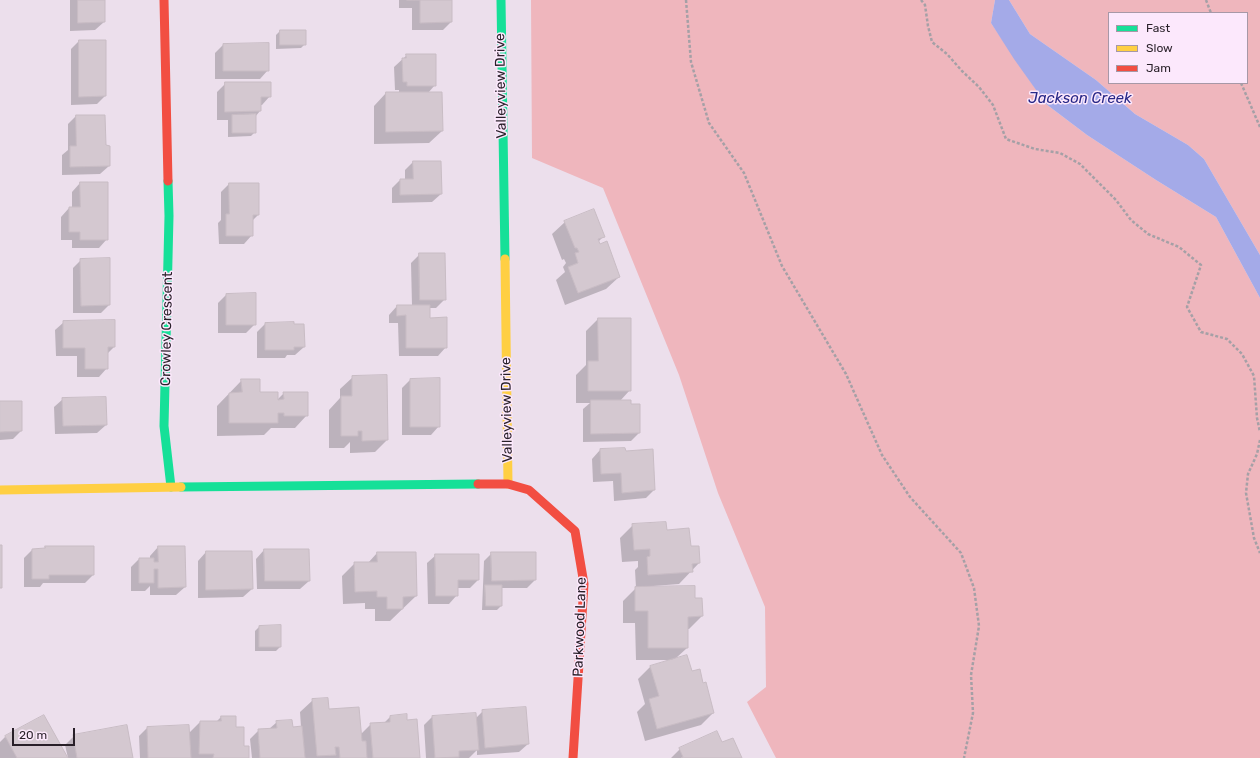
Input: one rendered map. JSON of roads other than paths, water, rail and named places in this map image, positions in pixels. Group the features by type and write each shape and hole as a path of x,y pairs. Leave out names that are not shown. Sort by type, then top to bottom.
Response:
{"street":[{"name":"Crowley Crescent","path":"164,0 169,216 164,426 171,487"},
{"name":"Valleyview Drive","path":"171,487 508,484 501,0"},
{"name":"Parkwood Lane","path":"508,484 529,490 575,531 584,584 573,758"},
{"path":"0,490 171,487"}],"water":[{"name":"Jackson Creek","path":"995,0 1009,0 1030,34 1096,80 1135,114 1188,145 1204,159 1260,255 1260,298 1216,217 1087,135 1046,104 991,23"}]}
